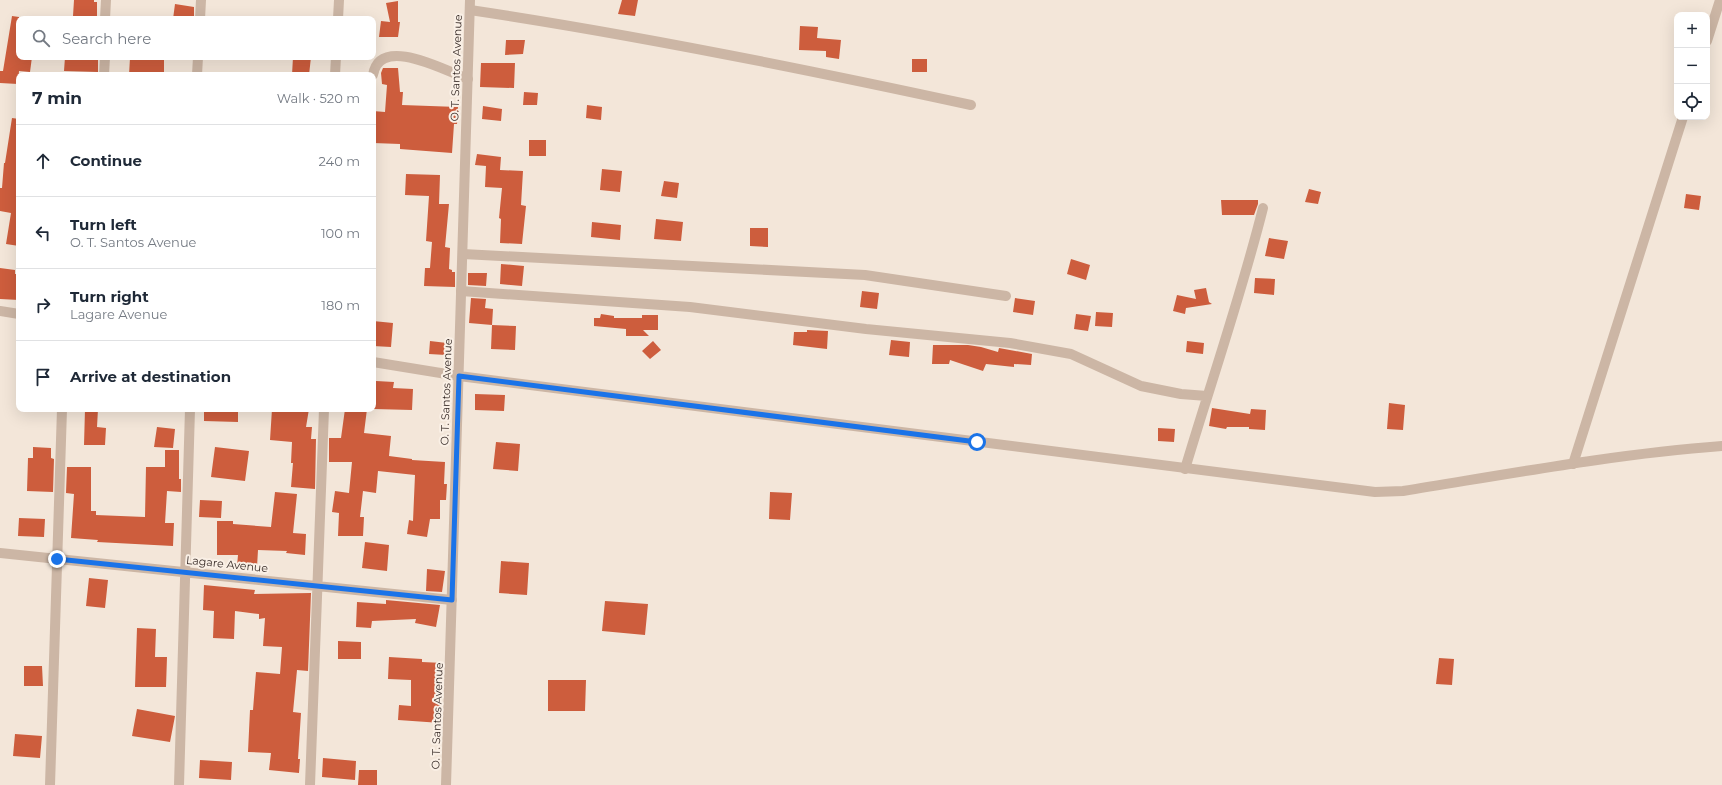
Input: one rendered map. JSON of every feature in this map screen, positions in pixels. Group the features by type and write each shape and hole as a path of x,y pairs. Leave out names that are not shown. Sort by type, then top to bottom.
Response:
{"street":[{"path":"105,16 106,0"},
{"path":"200,16 201,0"},
{"path":"338,16 339,0"},
{"path":"1710,34 1719,11 1720,0"},
{"path":"470,5 706,50 971,105"},
{"name":"O. T. Santos Avenue","path":"446,785 470,5"},
{"path":"373,72 374,67 381,60 400,56 414,57 468,79"},
{"path":"104,60 104,72"},
{"path":"197,72 198,60"},
{"path":"336,60 336,72"},
{"path":"1573,464 1682,120"},
{"path":"1185,469 1207,396 1236,310 1263,208"},
{"path":"462,254 865,275 1006,296"},
{"path":"461,291 690,307 866,329 1010,343 1071,354 1141,386 1166,392 1207,396"},
{"path":"0,311 16,314"},
{"path":"376,362 459,376 1185,469 1330,487 1388,492 1403,491 1573,464 1682,449 1722,446"},
{"path":"50,785 62,412"},
{"path":"179,785 190,412"},
{"path":"310,785 324,412"},
{"name":"Lagare Avenue","path":"0,553 452,600"}],"building":[{"path":"74,0 94,0 94,2 97,2 97,16 73,16"},
{"path":"622,0 638,0 635,16 618,14"},
{"path":"398,1 398,22 400,22 398,37 379,37 381,21 390,22 386,3"},
{"path":"175,4 194,7 194,16 173,16"},
{"path":"12,16 16,17 16,60 32,60 30,72 16,72 16,84 0,83 0,71 3,71"},
{"path":"800,26 818,27 817,38 841,40 839,59 826,57 826,51 799,50"},
{"path":"506,40 525,40 523,54 505,55"},
{"path":"912,59 927,59 927,72 912,72"},
{"path":"65,60 98,60 98,72 64,71"},
{"path":"130,60 164,60 164,72 129,72"},
{"path":"293,60 311,60 309,72 292,72"},
{"path":"481,63 515,63 514,88 480,87"},
{"path":"383,68 398,68 400,92 403,92 402,105 458,107 457,124 454,124 452,153 400,149 400,144 376,143 376,111 385,112 387,85 382,84 381,73"},
{"path":"524,92 538,93 537,105 523,105"},
{"path":"587,105 602,107 601,120 586,118"},
{"path":"483,106 502,109 501,121 482,119"},
{"path":"12,118 16,119 16,246 6,244 11,213 0,211 0,188 2,188"},
{"path":"529,140 546,140 546,156 529,156"},
{"path":"477,154 501,157 500,170 523,171 521,205 526,206 522,244 500,243 501,219 499,218 502,188 485,187 486,166 475,165"},
{"path":"602,169 622,171 620,192 600,190"},
{"path":"406,174 440,175 439,204 449,204 445,247 450,248 449,269 452,270 452,272 455,272 455,287 424,286 425,268 430,268 432,242 426,241 429,196 405,195"},
{"path":"664,181 679,183 677,198 661,196"},
{"path":"1309,189 1321,192 1318,204 1305,202"},
{"path":"1686,194 1701,196 1699,210 1684,208"},
{"path":"1221,200 1258,200 1258,204 1254,215 1222,215"},
{"path":"656,219 683,222 681,241 654,239"},
{"path":"592,222 621,225 620,240 591,237"},
{"path":"750,228 768,228 768,247 750,246"},
{"path":"1269,238 1288,241 1284,259 1265,256"},
{"path":"1071,259 1090,265 1086,280 1067,274"},
{"path":"501,264 524,266 522,286 500,284"},
{"path":"0,268 15,270 16,300 0,299"},
{"path":"468,273 487,273 486,286 468,285"},
{"path":"1255,278 1275,279 1274,295 1254,293"},
{"path":"1206,288 1209,302 1212,304 1186,308 1185,314 1173,311 1177,295 1196,299 1194,290"},
{"path":"862,291 879,293 877,309 860,307"},
{"path":"471,298 486,299 485,308 493,309 492,325 469,323"},
{"path":"1015,298 1035,301 1033,315 1013,312"},
{"path":"1096,312 1113,313 1112,327 1095,326"},
{"path":"601,314 614,316 614,318 642,318 642,315 658,315 658,330 643,330 649,336 626,336 626,329 594,326 594,318 600,318"},
{"path":"1076,314 1091,316 1088,331 1074,329"},
{"path":"376,321 393,323 391,347 376,346"},
{"path":"492,325 516,326 515,350 491,349"},
{"path":"807,330 828,331 827,349 793,345 794,332 807,332"},
{"path":"891,340 910,342 909,357 889,355"},
{"path":"430,341 447,343 446,355 429,354"},
{"path":"653,341 661,350 650,359 642,351"},
{"path":"1187,341 1204,343 1203,354 1186,352"},
{"path":"933,345 968,345 998,352 999,348 1032,354 1031,365 1014,364 1014,367 986,364 983,371 950,360 949,364 932,364"},
{"path":"376,381 394,382 393,388 413,389 412,410 376,409"},
{"path":"475,394 505,395 504,411 475,410"},
{"path":"1389,403 1405,405 1403,430 1387,429"},
{"path":"1212,408 1250,414 1251,409 1266,410 1265,430 1249,429 1249,427 1227,427 1226,429 1209,426"},
{"path":"85,412 98,412 97,427 106,428 105,445 84,445"},
{"path":"204,412 238,412 238,422 204,421"},
{"path":"272,412 308,412 306,427 312,427 311,439 316,439 315,489 291,487 293,463 291,463 292,442 270,440"},
{"path":"345,412 367,412 364,433 391,436 389,456 412,460 445,462 444,484 447,484 446,500 440,500 440,519 430,519 427,537 407,534 409,520 413,521 415,475 378,471 376,493 363,491 360,517 364,517 363,536 338,536 339,513 332,512 335,491 349,493 352,462 329,462 329,438 341,438"},
{"path":"157,427 175,429 173,448 154,447"},
{"path":"1158,428 1175,429 1174,442 1158,441"},
{"path":"496,442 520,444 518,471 493,469"},
{"path":"33,447 51,448 51,458 54,459 53,492 27,491 28,458 33,458"},
{"path":"215,447 249,451 245,481 211,477"},
{"path":"165,450 179,450 179,479 181,479 181,492 167,491 165,523 174,523 173,546 97,542 98,540 71,538 74,494 66,493 67,467 91,467 91,511 96,511 96,515 145,517 146,467 165,467"},
{"path":"275,492 297,494 293,533 306,534 305,555 286,553 287,551 258,550 257,567 237,566 238,555 217,555 217,521 233,521 233,524 271,527"},
{"path":"770,492 792,493 790,520 769,519"},
{"path":"200,500 222,501 221,518 199,517"},
{"path":"19,518 45,519 44,537 18,536"},
{"path":"365,542 389,545 387,571 362,568"},
{"path":"501,561 529,563 527,595 499,593"},
{"path":"427,569 445,571 442,592 426,591"},
{"path":"89,578 108,580 105,608 86,606"},
{"path":"204,585 255,590 254,594 311,593 308,671 297,670 293,712 301,713 298,759 300,759 299,773 269,770 271,753 248,752 250,710 253,710 256,672 280,674 282,647 263,646 265,618 259,619 259,614 235,611 234,639 213,638 214,611 203,610"},
{"path":"386,600 440,605 436,627 415,623 416,619 372,621 371,628 356,627 357,602 386,604"},
{"path":"605,601 648,604 645,635 602,631"},
{"path":"137,628 156,629 155,657 167,657 166,687 135,687"},
{"path":"338,641 361,642 361,659 338,659"},
{"path":"389,657 422,659 422,662 443,663 442,686 439,686 441,723 398,720 399,705 411,706 411,680 388,679"},
{"path":"1439,658 1454,659 1452,685 1436,684"},
{"path":"24,666 42,666 43,686 24,686"},
{"path":"548,680 586,680 585,711 548,711"},
{"path":"137,709 175,716 170,742 132,736"},
{"path":"15,734 42,736 40,758 13,756"},
{"path":"323,758 356,761 355,780 322,777"},
{"path":"200,760 232,762 231,780 199,778"},
{"path":"359,770 377,770 377,785 358,785"}],"route":[{"path":"57,559 452,600 459,376 977,442"}]}
